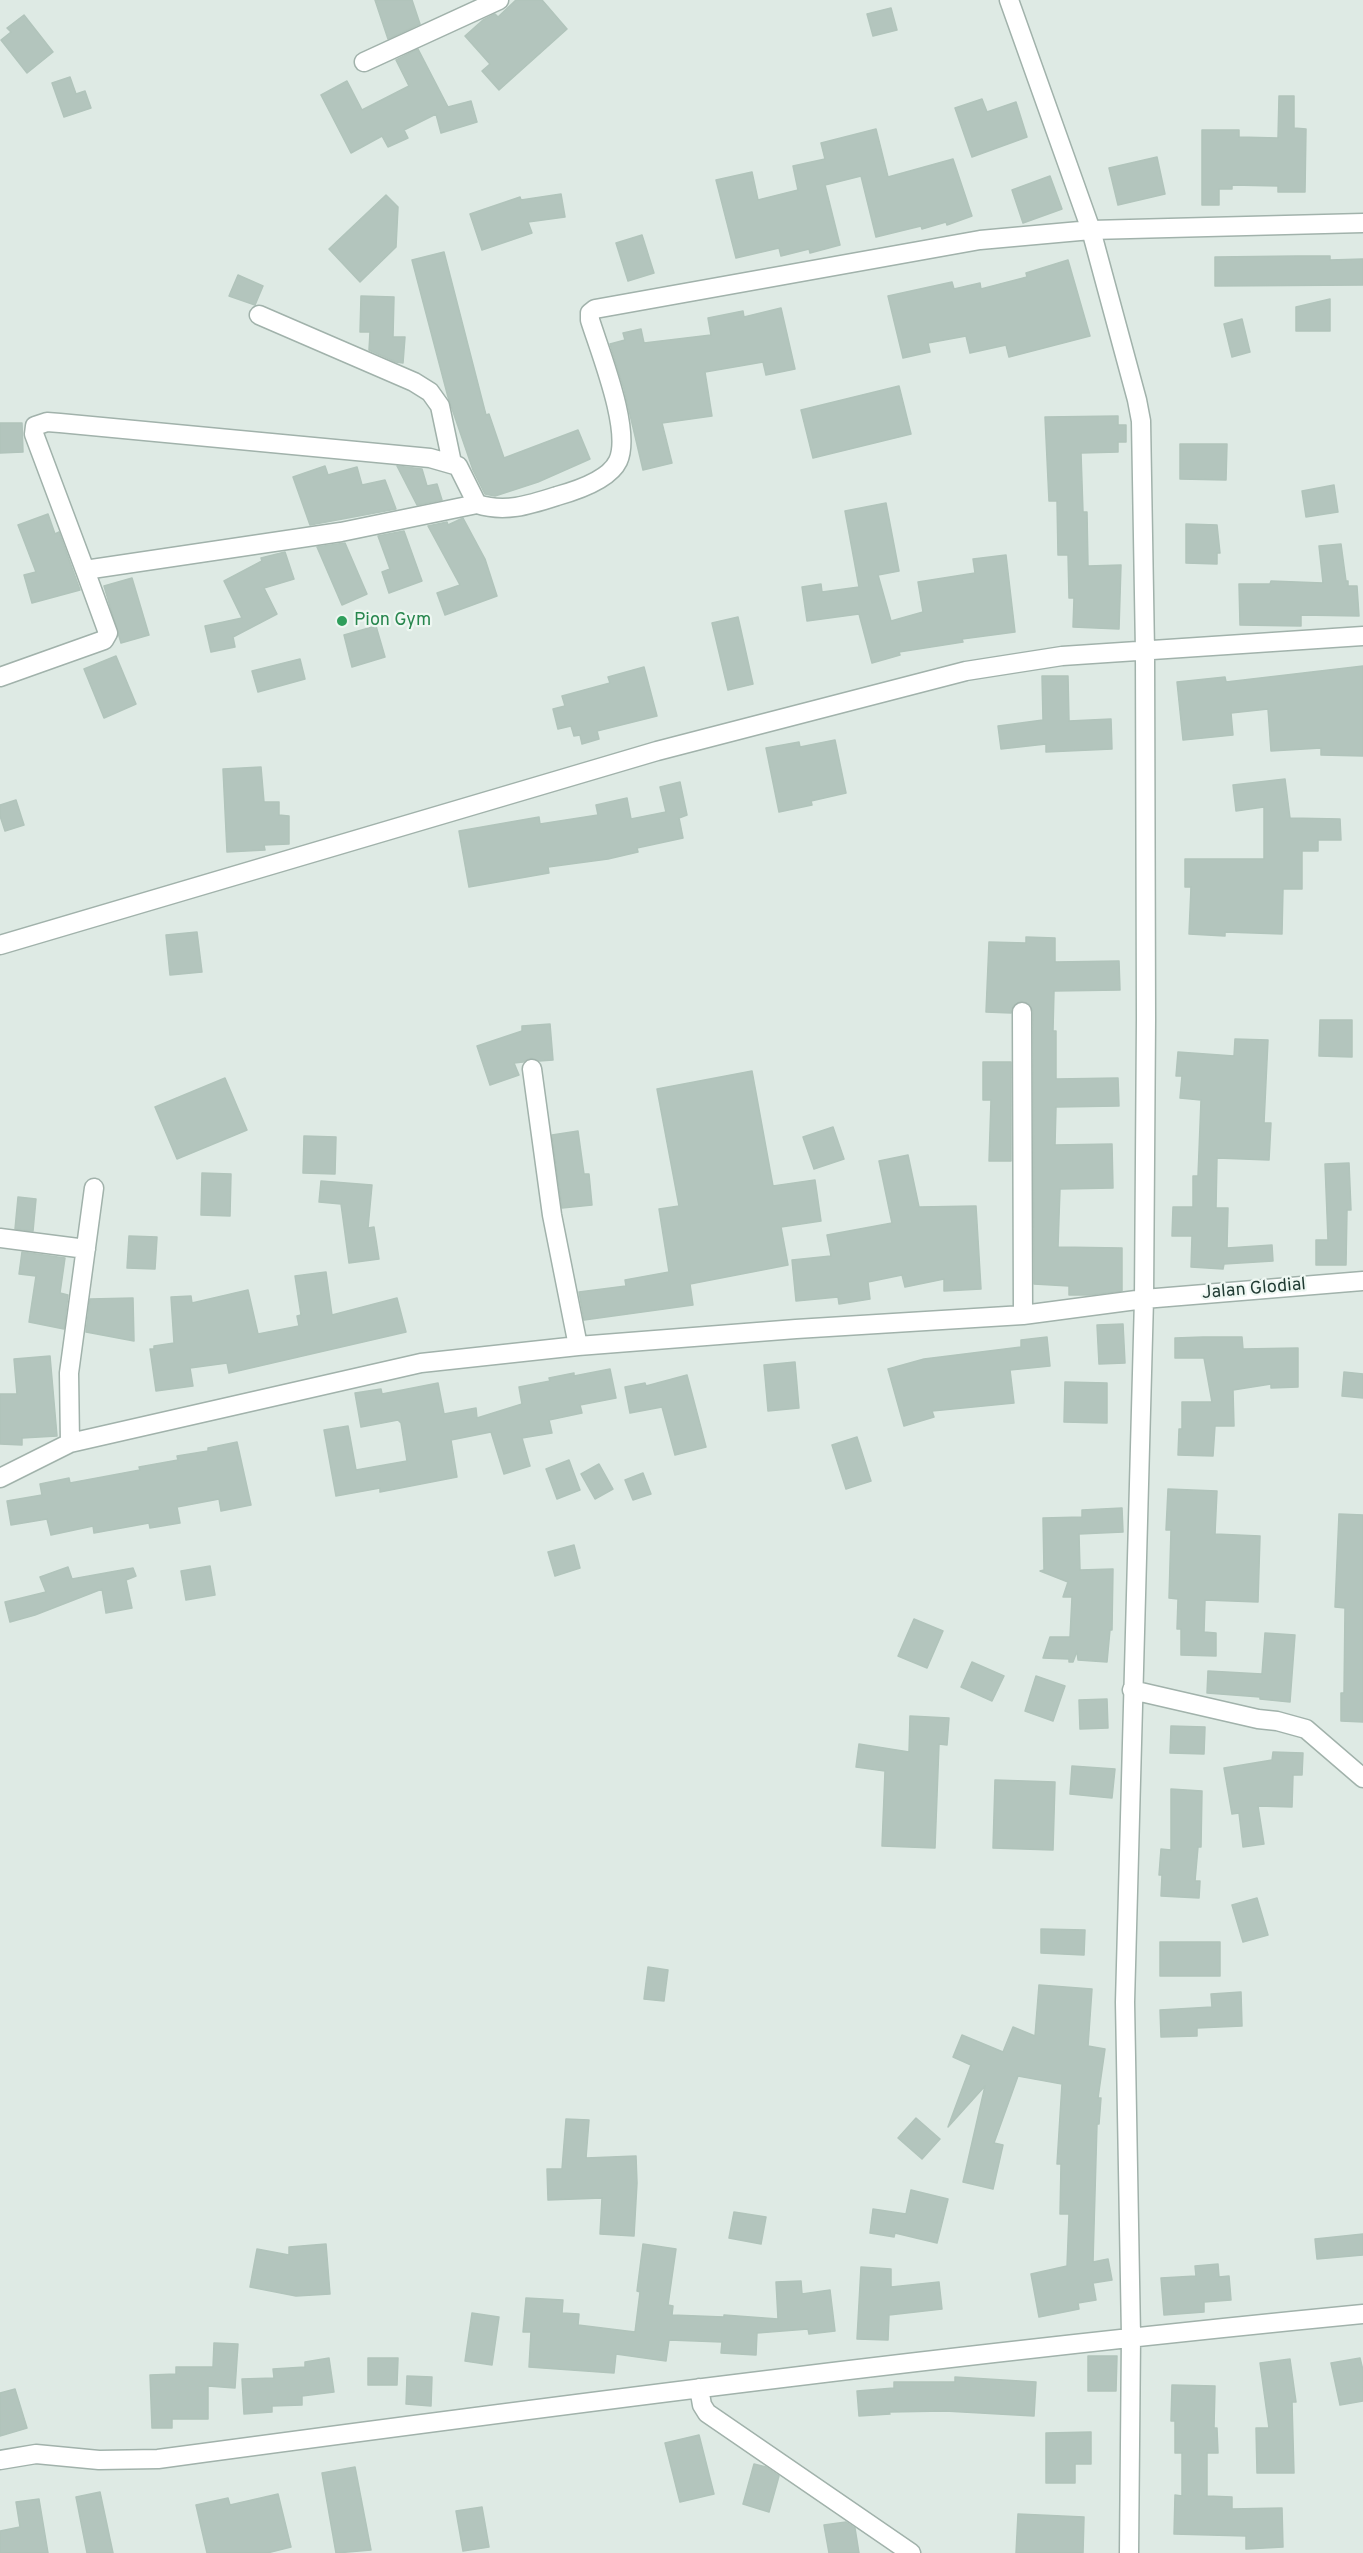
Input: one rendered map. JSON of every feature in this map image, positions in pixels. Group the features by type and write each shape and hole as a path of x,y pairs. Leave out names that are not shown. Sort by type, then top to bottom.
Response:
{"street":[{"path":"364,62 499,0"},
{"path":"1009,0 1091,230 1141,421 1144,651 1144,1299 1125,2002 1131,2336 1129,2553"},
{"path":"85,570 341,532 477,504 492,509 515,508 585,488 618,462 623,442 618,410 590,320 590,313 595,309 980,240 1091,230 1363,224"},
{"path":"259,315 414,382 430,392 440,406 452,463"},
{"path":"0,677 104,640 108,633 34,434 35,426 40,423 413,455 452,463 462,471 477,504"},
{"path":"0,945 657,751 966,671 1062,656 1363,636"},
{"path":"1023,1012 1023,1315"},
{"path":"532,1069 552,1215 578,1346"},
{"path":"70,1443 69,1373 94,1188"},
{"path":"0,1238 86,1248"},
{"name":"Jalan Glodial","path":"0,1478 70,1443 421,1363 578,1346 796,1329 1023,1315 1144,1299 1363,1281"},
{"path":"1132,1690 1258,1719 1294,1724 1306,1729 1363,1778"},
{"path":"0,2460 36,2454 99,2460 158,2459 699,2388 1131,2336 1363,2314"},
{"path":"699,2388 702,2405 707,2413 911,2553"}],"building":[{"path":"375,0 412,0 420,24 388,39"},
{"path":"516,0 542,0 567,29 499,90 482,71 490,64 465,36 483,20 495,14 498,17"},
{"path":"891,8 897,30 873,36 867,14"},
{"path":"24,15 53,52 27,73 1,40 11,32 7,28"},
{"path":"418,49 448,107 471,101 477,122 441,133 436,114 404,130 408,138 388,147 382,136 351,153 321,95 347,81 362,110 409,86 396,60"},
{"path":"70,77 76,94 85,91 91,108 64,117 52,83"},
{"path":"1279,96 1294,96 1294,128 1306,129 1305,192 1278,192 1278,186 1232,185 1232,189 1219,189 1219,205 1202,205 1202,130 1239,130 1239,137 1278,138"},
{"path":"982,99 987,112 1016,102 1027,137 972,157 955,108"},
{"path":"876,129 888,177 953,159 972,216 947,225 946,222 922,229 921,226 876,237 861,176 825,185 840,245 810,253 809,249 781,256 779,248 736,258 716,180 752,172 758,200 798,190 793,166 825,159 821,143"},
{"path":"1157,157 1165,194 1118,205 1109,168"},
{"path":"1050,176 1062,209 1023,223 1012,190"},
{"path":"561,194 565,217 528,222 532,233 482,250 470,214 520,197 521,200"},
{"path":"386,195 398,207 396,247 360,282 329,249"},
{"path":"642,235 654,273 628,281 616,243"},
{"path":"444,252 486,415 489,414 504,458 578,430 590,459 538,482 495,496 485,494 473,470 448,397 412,260"},
{"path":"1330,256 1330,260 1363,259 1363,285 1215,286 1215,257"},
{"path":"1068,260 1090,336 1009,357 1006,345 970,353 966,336 928,343 930,352 903,358 888,296 952,282 954,289 980,283 981,289 1027,277 1026,273"},
{"path":"238,275 263,286 255,305 229,296"},
{"path":"361,296 394,297 393,337 405,337 403,363 369,350 370,332 360,332"},
{"path":"1330,299 1330,331 1296,331 1296,307"},
{"path":"781,308 795,369 766,375 763,362 705,372 712,416 662,423 672,463 643,470 624,389 610,344 625,340 623,333 641,329 644,343 711,335 708,318 743,311 744,317"},
{"path":"1242,319 1250,352 1232,357 1224,324"},
{"path":"899,386 911,434 813,458 801,410"},
{"path":"1118,416 1118,425 1126,425 1126,442 1118,442 1118,452 1081,453 1083,512 1087,512 1088,566 1121,565 1119,629 1073,627 1074,598 1069,598 1068,555 1058,555 1057,501 1049,501 1045,417"},
{"path":"0,423 22,423 23,452 0,453"},
{"path":"1180,444 1227,444 1226,480 1180,479"},
{"path":"325,466 328,475 357,467 362,485 385,480 396,509 310,525 293,477"},
{"path":"397,466 422,469 427,486 437,484 442,500 417,505"},
{"path":"1334,485 1338,512 1306,517 1302,491"},
{"path":"886,503 899,571 878,575 891,621 923,612 918,582 975,573 973,559 1006,555 1015,632 962,639 963,642 899,652 900,655 872,663 859,614 807,621 802,587 821,584 822,592 859,587 845,511"},
{"path":"48,514 55,534 59,532 80,590 32,603 24,575 36,572 18,525"},
{"path":"463,518 485,559 497,596 445,615 437,593 460,585 428,526 447,522 448,525"},
{"path":"1186,524 1217,525 1220,553 1217,553 1217,564 1186,563"},
{"path":"404,531 422,581 389,593 382,572 390,569 378,536"},
{"path":"345,543 367,594 342,605 317,547"},
{"path":"1341,544 1346,581 1348,581 1348,586 1357,586 1359,616 1301,615 1301,626 1240,625 1239,584 1270,584 1271,581 1323,583 1319,546"},
{"path":"285,552 294,579 264,588 277,614 233,637 235,647 211,652 205,626 242,618 224,581 262,561 261,558"},
{"path":"132,578 149,635 121,643 104,586"},
{"path":"738,617 753,684 728,690 712,623"},
{"path":"376,626 385,657 352,667 344,635"},
{"path":"116,656 136,704 104,718 84,669"},
{"path":"300,659 305,679 258,692 252,671"},
{"path":"1363,666 1363,756 1321,755 1321,748 1271,751 1268,709 1231,713 1233,735 1183,740 1177,682 1225,677 1226,682"},
{"path":"644,667 657,716 597,731 599,739 582,744 580,735 574,736 571,726 558,729 553,709 565,706 562,696 610,683 608,677"},
{"path":"1042,676 1068,676 1069,721 1111,719 1112,749 1046,752 1046,744 1001,749 998,726 1043,720"},
{"path":"835,740 846,793 811,801 812,805 779,812 766,748 799,742 800,747"},
{"path":"261,767 264,802 279,802 279,815 289,816 289,844 264,845 265,850 227,852 223,769"},
{"path":"1285,779 1290,818 1340,819 1341,840 1318,840 1318,851 1302,851 1302,889 1283,889 1282,934 1225,932 1225,936 1189,934 1191,887 1185,887 1185,859 1264,859 1264,807 1236,811 1233,785"},
{"path":"680,782 687,815 679,818 683,838 637,848 638,852 608,859 548,867 549,873 469,887 459,831 539,817 540,824 598,815 596,805 627,798 631,819 666,812 660,787"},
{"path":"16,800 24,825 5,831 0,816 0,805"},
{"path":"197,932 202,972 170,975 166,935"},
{"path":"1026,937 1055,938 1055,962 1119,961 1120,990 1054,991 1053,1031 1056,1031 1056,1079 1118,1078 1119,1106 1056,1107 1055,1145 1112,1144 1113,1188 1060,1189 1058,1247 1122,1248 1122,1291 1069,1295 1069,1286 1034,1284 1033,1011 1028,1003 1021,1001 1013,1006 1011,1013 986,1012 989,942 1026,943"},
{"path":"1320,1020 1352,1020 1352,1057 1319,1056"},
{"path":"550,1024 553,1060 539,1061 531,1058 514,1063 519,1075 490,1085 477,1046 522,1031 522,1026"},
{"path":"1235,1039 1268,1040 1264,1123 1271,1123 1269,1160 1217,1158 1216,1208 1228,1208 1227,1248 1272,1245 1273,1261 1224,1264 1223,1269 1191,1267 1192,1236 1172,1236 1173,1207 1193,1207 1193,1176 1198,1176 1201,1100 1180,1098 1182,1076 1176,1076 1178,1052 1234,1056"},
{"path":"983,1062 1011,1062 1011,1161 989,1161 991,1100 983,1100"},
{"path":"752,1071 773,1186 815,1180 821,1221 781,1227 788,1265 690,1284 693,1305 584,1320 579,1292 626,1286 625,1280 669,1272 659,1209 679,1206 657,1089"},
{"path":"225,1078 247,1130 177,1159 155,1107"},
{"path":"833,1127 844,1159 814,1169 803,1137"},
{"path":"578,1131 584,1174 589,1174 592,1205 562,1208 552,1135"},
{"path":"304,1136 336,1137 335,1174 303,1173"},
{"path":"908,1155 919,1207 976,1206 981,1289 944,1291 944,1279 905,1287 902,1275 868,1282 870,1299 839,1304 838,1297 796,1301 792,1260 831,1256 827,1235 892,1223 879,1161"},
{"path":"1349,1163 1351,1210 1347,1210 1346,1265 1316,1265 1316,1240 1328,1240 1325,1164"},
{"path":"202,1173 231,1174 230,1216 201,1215"},
{"path":"321,1181 372,1185 368,1228 374,1227 379,1259 349,1263 341,1204 319,1202"},
{"path":"18,1197 36,1199 33,1231 15,1229"},
{"path":"129,1236 157,1237 155,1269 127,1268"},
{"path":"22,1252 65,1258 60,1293 68,1295 64,1329 29,1322 36,1276 19,1274"},
{"path":"326,1272 332,1315 397,1298 406,1332 229,1373 227,1363 190,1368 193,1386 156,1391 150,1349 154,1349 154,1346 174,1343 171,1297 191,1296 192,1303 248,1290 258,1334 299,1326 297,1316 301,1315 295,1276"},
{"path":"133,1298 134,1341 86,1332 90,1299"},
{"path":"1123,1324 1125,1363 1099,1364 1097,1325"},
{"path":"1047,1337 1050,1366 1010,1370 1014,1403 932,1411 934,1417 904,1426 888,1369 924,1359 1021,1347 1021,1340"},
{"path":"1242,1337 1243,1349 1298,1348 1298,1387 1271,1388 1271,1384 1233,1390 1234,1426 1215,1426 1213,1456 1178,1455 1179,1429 1182,1429 1182,1402 1212,1402 1204,1358 1175,1358 1175,1338"},
{"path":"50,1356 57,1436 22,1438 22,1445 0,1444 0,1394 17,1394 14,1359"},
{"path":"795,1362 799,1408 768,1411 764,1365"},
{"path":"610,1369 616,1398 580,1405 582,1413 549,1420 552,1433 522,1438 530,1466 504,1474 491,1432 451,1440 457,1477 380,1492 380,1488 336,1496 324,1430 348,1426 356,1470 407,1461 401,1423 398,1420 361,1427 355,1393 381,1389 382,1394 438,1383 444,1414 476,1408 477,1418 522,1404 519,1387 550,1381 549,1378 574,1373 574,1376"},
{"path":"1344,1372 1363,1374 1363,1398 1342,1396"},
{"path":"687,1375 706,1447 675,1455 662,1407 630,1413 625,1387 645,1383 646,1386"},
{"path":"1065,1382 1107,1383 1107,1423 1064,1422"},
{"path":"857,1437 871,1481 846,1489 832,1445"},
{"path":"237,1442 251,1505 221,1511 219,1499 177,1507 180,1523 150,1528 149,1523 94,1533 93,1526 51,1535 47,1519 11,1525 7,1501 42,1495 40,1484 69,1478 70,1483 140,1470 139,1467 178,1460 177,1456 208,1451 208,1448"},
{"path":"569,1460 580,1490 557,1499 546,1469"},
{"path":"599,1464 613,1489 595,1499 581,1474"},
{"path":"643,1473 651,1494 633,1500 625,1480"},
{"path":"1168,1489 1217,1491 1215,1534 1260,1536 1258,1602 1205,1600 1204,1632 1216,1633 1216,1656 1181,1655 1181,1629 1177,1629 1178,1599 1169,1598 1171,1530 1166,1530"},
{"path":"1122,1508 1123,1532 1079,1534 1080,1570 1113,1569 1112,1630 1110,1630 1107,1662 1078,1660 1077,1651 1073,1662 1069,1662 1069,1659 1043,1658 1050,1637 1070,1637 1072,1597 1063,1597 1068,1582 1040,1571 1044,1570 1043,1518 1082,1517 1082,1510"},
{"path":"1339,1514 1363,1515 1363,1722 1341,1721 1341,1693 1344,1693 1345,1608 1335,1607"},
{"path":"574,1545 580,1568 555,1576 548,1552"},
{"path":"210,1566 215,1595 186,1600 181,1571"},
{"path":"68,1567 72,1579 133,1568 136,1576 126,1580 132,1608 106,1613 102,1589 35,1615 10,1622 5,1602 46,1592 40,1577"},
{"path":"914,1619 943,1631 927,1668 898,1656"},
{"path":"1265,1633 1295,1635 1290,1702 1207,1693 1208,1671 1262,1674"},
{"path":"972,1662 1004,1676 992,1701 961,1687"},
{"path":"1036,1676 1065,1686 1053,1721 1025,1711"},
{"path":"1107,1699 1108,1728 1080,1729 1079,1700"},
{"path":"910,1716 949,1718 947,1745 939,1744 935,1848 882,1846 885,1771 856,1767 859,1744 909,1752"},
{"path":"1171,1726 1205,1727 1204,1754 1170,1753"},
{"path":"1273,1752 1303,1753 1302,1775 1293,1775 1292,1807 1258,1806 1264,1844 1243,1847 1239,1813 1232,1814 1224,1768 1272,1760"},
{"path":"1072,1766 1115,1769 1112,1798 1070,1794"},
{"path":"995,1780 1055,1782 1053,1850 993,1848"},
{"path":"1171,1789 1202,1791 1201,1847 1198,1847 1195,1881 1200,1881 1199,1898 1161,1896 1162,1875 1159,1875 1161,1849 1171,1850"},
{"path":"1257,1898 1268,1935 1243,1942 1232,1905"},
{"path":"1041,1929 1085,1930 1084,1955 1041,1953"},
{"path":"1160,1942 1220,1942 1220,1976 1160,1976"},
{"path":"648,1967 668,1970 664,2001 644,1999"},
{"path":"1039,1985 1092,1989 1088,2046 1105,2049 1098,2098 1101,2098 1099,2124 1097,2124 1093,2262 1108,2259 1112,2280 1093,2283 1096,2300 1078,2303 1079,2309 1039,2317 1031,2274 1067,2266 1069,2214 1060,2214 1061,2164 1057,2164 1062,2084 1018,2076 994,2143 1003,2145 993,2189 963,2182 985,2086 948,2127 971,2065 953,2057 962,2035 1003,2052 1013,2027 1035,2036"},
{"path":"1241,1992 1242,2026 1197,2028 1197,2036 1161,2037 1160,2010 1212,2007 1211,1994"},
{"path":"916,2118 940,2139 922,2159 898,2138"},
{"path":"566,2119 589,2120 586,2158 636,2156 634,2236 600,2234 602,2198 548,2200 547,2169 562,2169"},
{"path":"911,2190 948,2199 937,2243 895,2233 894,2237 870,2233 873,2209 906,2214"},
{"path":"734,2212 766,2217 761,2244 729,2238"},
{"path":"1363,2234 1363,2255 1317,2259 1315,2239"},
{"path":"326,2244 330,2294 296,2296 250,2287 257,2249 289,2255 289,2247"},
{"path":"643,2244 676,2249 668,2305 673,2306 672,2315 724,2317 724,2315 778,2319 776,2282 801,2281 802,2294 830,2290 835,2331 809,2334 808,2329 757,2333 756,2355 721,2353 722,2342 669,2340 666,2361 616,2354 614,2373 529,2367 531,2332 523,2332 526,2298 563,2300 562,2313 579,2314 578,2325 635,2332"},
{"path":"1218,2264 1219,2277 1229,2276 1231,2300 1204,2302 1204,2312 1164,2315 1161,2278 1196,2276 1195,2266"},
{"path":"861,2267 891,2269 891,2287 939,2282 942,2309 889,2315 888,2340 857,2339"},
{"path":"472,2313 499,2317 492,2365 465,2361"},
{"path":"214,2343 238,2344 235,2388 208,2386 208,2419 172,2419 172,2428 152,2428 150,2375 176,2374 176,2367 213,2367"},
{"path":"1088,2356 1117,2356 1116,2391 1088,2391"},
{"path":"329,2358 334,2392 302,2396 302,2405 272,2406 272,2412 244,2414 242,2379 274,2378 273,2369 305,2367 305,2362"},
{"path":"368,2358 398,2358 397,2385 368,2385"},
{"path":"1360,2358 1363,2370 1363,2401 1340,2405 1331,2363"},
{"path":"1290,2359 1296,2402 1292,2402 1294,2473 1257,2473 1256,2428 1269,2428 1260,2363"},
{"path":"407,2376 432,2377 431,2406 406,2404"},
{"path":"955,2377 1036,2382 1034,2416 945,2411 889,2412 890,2414 859,2416 857,2391 894,2388 894,2382 955,2382"},
{"path":"1172,2385 1215,2386 1214,2428 1217,2428 1218,2453 1207,2453 1207,2496 1232,2497 1232,2509 1282,2508 1283,2547 1246,2549 1246,2536 1174,2534 1175,2495 1182,2496 1182,2453 1175,2453 1175,2421 1171,2421"},
{"path":"15,2389 27,2428 0,2436 0,2393"},
{"path":"1091,2432 1091,2464 1075,2464 1075,2483 1046,2483 1046,2433"},
{"path":"699,2435 714,2494 680,2502 665,2443"},
{"path":"754,2464 766,2467 779,2476 769,2512 743,2504"},
{"path":"355,2467 371,2550 336,2553 322,2473"},
{"path":"100,2492 113,2553 87,2553 76,2497"},
{"path":"278,2494 291,2547 267,2553 207,2553 196,2505 228,2498 230,2505"},
{"path":"39,2499 48,2553 0,2553 0,2531 20,2527 16,2502"},
{"path":"482,2507 489,2547 463,2551 456,2511"},
{"path":"1018,2514 1084,2517 1083,2553 1016,2553"},
{"path":"846,2522 855,2528 859,2553 829,2553 824,2525"}],"place":[{"name":"Pion Gym","path":"342,621"}]}
